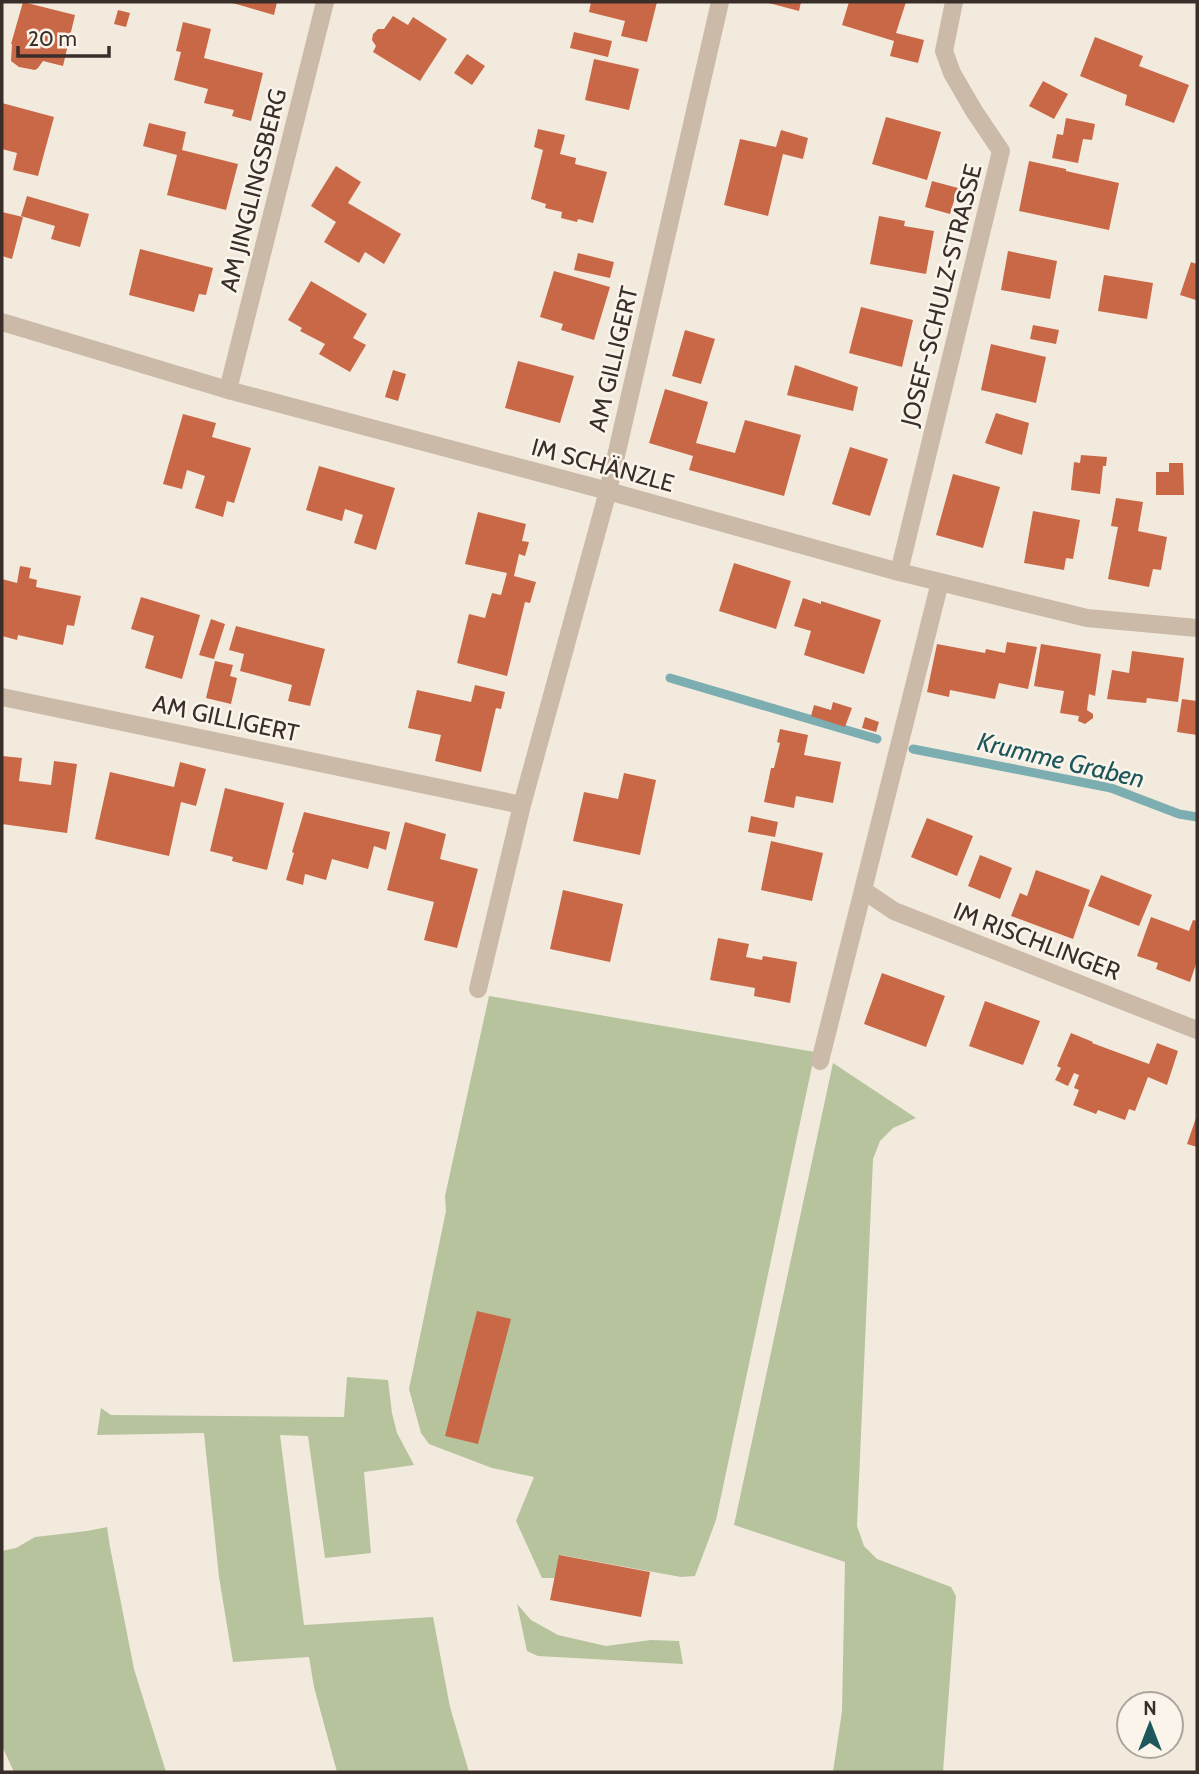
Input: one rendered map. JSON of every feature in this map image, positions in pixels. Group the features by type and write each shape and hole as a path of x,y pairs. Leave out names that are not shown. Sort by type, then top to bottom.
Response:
{"street":[{"name":"AM JINGLINGSBERG","path":"228,390 325,2"},
{"name":"AM GILLIGERT","path":"478,989 523,805 608,491 720,2"},
{"name":"JOSEF-SCHULZ-STRASSE","path":"899,572 1001,151 952,73 944,51 954,2"},
{"name":"IM SCHÄNZLE","path":"2,322 228,390 899,572 1087,618 1197,628"},
{"path":"820,1061 940,582"},
{"name":"AM GILLIGERT","path":"2,697 523,805"},
{"name":"IM RISCHLINGER","path":"863,890 894,911 1197,1030"}],"green space":[{"path":"489,996 815,1052 716,1520 695,1576 681,1577 560,1555 555,1578 542,1578 516,1521 534,1477 492,1468 429,1444 421,1433 409,1389 446,1211 445,1196"},
{"path":"833,1063 916,1118 893,1128 880,1141 873,1159 857,1526 864,1546 877,1559 951,1587 956,1596 943,1772 833,1772 842,1711 845,1562 734,1525"},
{"path":"347,1377 388,1380 397,1433 414,1465 364,1472 371,1553 325,1558 308,1436 280,1435 304,1625 433,1617 450,1707 469,1772 337,1772 314,1687 309,1657 233,1662 219,1577 204,1433 97,1435 101,1408 111,1415 344,1417"},
{"path":"107,1527 134,1669 166,1772 14,1772 2,1746 2,1551 16,1548 35,1537"},
{"path":"517,1604 531,1620 558,1635 606,1646 651,1640 679,1641 683,1664 538,1656 527,1651"}],"building":[{"path":"23,2 75,15 63,66 43,61 35,70 19,67 11,61 11,44"},
{"path":"229,2 277,2 274,15"},
{"path":"591,2 657,2 647,42 621,36 625,21 589,12"},
{"path":"765,2 801,2 799,11"},
{"path":"849,2 906,2 896,33 924,40 918,63 890,56 894,41 842,25"},
{"path":"118,10 130,13 126,27 114,24"},
{"path":"393,16 408,25 413,17 447,39 420,81 373,52 376,46 372,40 373,34 378,29 384,29"},
{"path":"183,22 211,29 204,58 263,73 251,121 232,116 234,110 204,103 208,89 174,80 181,52 176,51"},
{"path":"574,32 612,41 608,57 570,48"},
{"path":"1095,37 1143,56 1139,66 1189,85 1174,123 1125,105 1127,95 1080,76"},
{"path":"467,54 485,66 472,85 454,73"},
{"path":"594,59 639,69 629,110 585,100"},
{"path":"1043,81 1068,94 1054,119 1029,106"},
{"path":"2,103 54,117 38,176 13,170 17,153 2,149"},
{"path":"886,117 941,132 927,180 872,164"},
{"path":"1066,118 1095,124 1092,140 1083,139 1078,163 1052,158 1057,134 1063,135"},
{"path":"149,123 186,132 182,150 238,164 226,210 167,195 177,155 143,146"},
{"path":"538,129 565,135 560,154 576,158 575,164 607,172 593,223 561,218 562,212 545,208 546,204 531,199 543,150 534,147"},
{"path":"781,130 808,138 803,159 783,154 768,216 724,205 740,139 776,147"},
{"path":"1029,161 1119,183 1109,230 1019,211"},
{"path":"336,166 361,182 348,203 401,234 384,264 365,252 359,263 324,242 336,222 311,206"},
{"path":"932,181 958,188 950,214 925,207"},
{"path":"27,196 89,214 80,247 51,239 55,226 21,216"},
{"path":"2,212 23,217 12,259 2,256"},
{"path":"879,216 905,221 904,226 934,231 926,274 870,264"},
{"path":"140,249 213,268 206,295 199,294 194,312 129,295"},
{"path":"1008,251 1057,261 1050,299 1001,290"},
{"path":"578,253 614,262 610,278 574,270"},
{"path":"1191,262 1197,264 1196,300 1180,295"},
{"path":"554,271 610,287 594,340 561,330 563,324 540,317"},
{"path":"1104,275 1153,283 1147,319 1098,311"},
{"path":"311,281 367,314 353,338 366,345 350,372 319,354 325,344 300,331 302,328 288,320"},
{"path":"861,307 913,320 902,367 849,353"},
{"path":"1033,325 1059,330 1056,344 1030,339"},
{"path":"685,330 715,339 701,384 672,376"},
{"path":"991,344 1046,357 1036,403 981,390"},
{"path":"518,361 574,376 560,423 505,408"},
{"path":"795,365 858,387 853,411 787,395"},
{"path":"393,370 406,374 398,401 385,397"},
{"path":"665,389 708,402 696,443 735,453 745,420 801,435 784,496 689,470 693,456 649,443"},
{"path":"996,413 1029,423 1022,455 985,443"},
{"path":"183,414 216,423 212,437 251,448 234,503 227,501 223,517 195,508 205,476 187,470 182,489 163,484"},
{"path":"850,447 888,459 870,516 832,504"},
{"path":"1081,455 1107,457 1106,466 1103,466 1100,494 1071,490 1074,462 1080,463"},
{"path":"1169,463 1183,463 1184,495 1156,495 1156,472 1169,472"},
{"path":"319,466 395,488 376,550 354,543 363,515 345,509 342,521 306,510"},
{"path":"953,474 1000,487 983,548 936,535"},
{"path":"1116,498 1143,502 1138,531 1167,537 1161,570 1153,569 1149,587 1108,579 1118,527 1111,526"},
{"path":"1033,511 1080,520 1073,559 1066,558 1064,570 1024,563"},
{"path":"478,512 526,524 522,541 529,542 525,556 519,554 514,576 536,582 530,603 525,602 507,676 457,663 469,614 485,618 492,593 501,595 507,573 465,564"},
{"path":"734,563 791,581 776,629 719,611"},
{"path":"20,566 31,568 29,578 37,580 36,587 81,596 74,626 67,625 63,645 18,635 17,640 2,636 2,579 17,583"},
{"path":"141,597 200,615 182,679 145,668 154,636 131,629"},
{"path":"803,598 881,620 864,674 804,655 811,631 794,626"},
{"path":"211,619 225,624 214,659 199,655"},
{"path":"236,626 325,649 310,706 288,701 292,685 240,671 244,654 229,650"},
{"path":"1007,642 1037,647 1028,689 999,683 995,699 950,690 949,697 927,692 937,644 985,653 986,649 1005,653"},
{"path":"1041,644 1101,654 1095,696 1089,694 1087,710 1093,714 1093,718 1085,724 1078,721 1079,716 1060,713 1064,691 1034,686"},
{"path":"1132,651 1184,658 1178,702 1147,698 1146,703 1107,699 1112,670 1129,673"},
{"path":"215,661 233,665 230,676 237,678 231,704 206,698"},
{"path":"475,685 505,692 501,709 496,708 481,772 435,761 441,735 408,728 417,690 471,702"},
{"path":"1182,699 1197,701 1197,735 1177,732"},
{"path":"833,702 852,708 845,727 811,716 814,705 831,710"},
{"path":"865,717 879,722 876,732 862,728"},
{"path":"780,729 808,735 804,755 841,762 833,803 796,796 794,808 764,802 771,768 774,768 780,743 777,742"},
{"path":"2,756 22,758 19,781 51,785 54,761 77,764 67,833 2,824"},
{"path":"180,762 206,769 196,806 181,802 169,856 95,839 110,772 174,787"},
{"path":"624,773 656,780 640,855 573,841 584,792 618,799"},
{"path":"225,788 284,803 267,870 232,861 233,857 210,851"},
{"path":"304,812 390,832 386,850 374,846 368,869 332,859 326,880 305,874 303,885 286,880"},
{"path":"751,816 778,822 775,837 748,832"},
{"path":"927,818 973,836 957,876 911,857"},
{"path":"405,822 446,834 440,859 478,869 457,948 424,940 434,902 387,890"},
{"path":"771,841 823,853 812,901 761,890"},
{"path":"980,855 1012,868 1000,899 968,886"},
{"path":"1036,870 1090,890 1073,939 1011,916 1020,893 1027,896"},
{"path":"1101,875 1152,895 1139,926 1088,906"},
{"path":"563,890 623,904 610,962 550,949"},
{"path":"1151,917 1189,931 1193,920 1197,921 1197,961 1190,982 1156,969 1158,963 1137,956"},
{"path":"718,938 749,944 746,957 762,960 763,956 797,962 790,1003 754,996 755,988 710,980"},
{"path":"882,973 945,996 926,1047 864,1024"},
{"path":"985,1001 1040,1021 1023,1065 969,1046"},
{"path":"1071,1033 1149,1064 1157,1043 1178,1051 1167,1085 1148,1077 1135,1111 1129,1109 1125,1120 1098,1110 1096,1114 1073,1105 1079,1090 1074,1088 1079,1075 1074,1073 1068,1086 1055,1080 1061,1068 1057,1066"},
{"path":"1197,1115 1197,1147 1187,1144"},
{"path":"477,1311 511,1319 478,1444 445,1436"},
{"path":"559,1555 650,1572 641,1617 550,1600"}],"waterway":[{"name":"Krumme Graben","path":"670,678 877,739"},
{"name":"Krumme Graben","path":"913,749 1111,788 1179,814 1197,817"}]}
